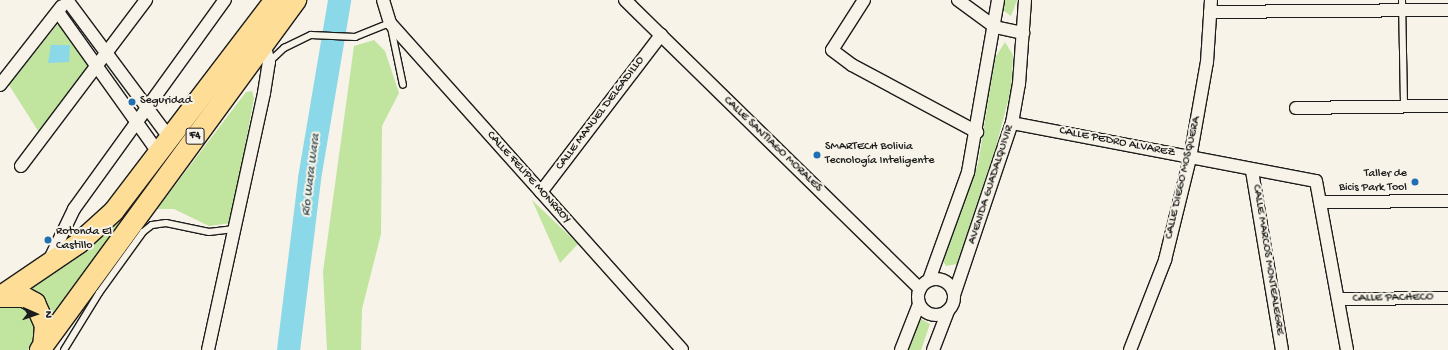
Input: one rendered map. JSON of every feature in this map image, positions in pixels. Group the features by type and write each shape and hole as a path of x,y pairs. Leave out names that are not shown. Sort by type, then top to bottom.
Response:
{"highway":[{"name":"F4","path":"0,296 79,243 114,212 165,148 275,0"},
{"name":"F4","path":"42,348 267,53 296,0"},
{"name":"F4","path":"0,296 24,297 35,303 45,326 42,348"}],"street":[{"path":"0,85 67,0 148,108 165,148"},
{"path":"21,166 146,0"},
{"path":"48,264 74,210 225,0"},
{"name":"CALLE FELIPE MONRROY","path":"383,0 390,23 682,350"},
{"name":"CALLE SANTIAGO MORALES","path":"625,0 920,289"},
{"path":"864,0 832,50 852,65 977,132"},
{"path":"958,0 995,27 1023,33"},
{"path":"901,350 919,304 920,289 929,280 968,172 977,132 995,27 998,0"},
{"name":"AVENIDA GUADALQUIVIR","path":"954,295 1012,123 1023,33 1025,0"},
{"path":"1211,6 1402,5 1448,10"},
{"name":"CALLE DIEGO MOSQUERA","path":"1130,350 1165,260 1190,158 1208,62 1211,6"},
{"path":"58,12 136,124 165,148"},
{"name":"CALLE MANUEL DELGADILLO","path":"541,192 661,35"},
{"path":"208,350 267,53"},
{"path":"1296,108 1448,106"},
{"name":"CALLE PEDRO ALVAREZ","path":"1012,123 1252,171 1316,181 1320,202"},
{"name":"CALLE MARCOS MONTEALEGRE","path":"1252,171 1282,350"},
{"path":"1347,350 1320,202 1448,201"},
{"path":"929,280 946,281 954,295 933,350"},
{"name":"CALLE PACHECO","path":"1338,300 1448,298"},
{"path":"919,304 932,315 948,311"}],"lane":[{"path":"1402,5 1404,107"},
{"path":"267,53 284,48 312,35 355,37 390,23 403,85"},
{"path":"64,350 99,292 142,232 152,225 166,222 209,232 232,229"}],"green space":[{"path":"1004,0 1017,0 1011,16 1003,10"},
{"path":"57,25 63,25 89,64 40,134 9,85"},
{"path":"374,40 385,51 399,93 382,126 381,234 362,309 361,350 327,350 323,272 354,46"},
{"path":"1005,42 1013,55 1011,89 996,147 957,264 946,266 943,261 978,164 995,58"},
{"path":"252,91 254,98 231,223 209,226 174,209 157,209 246,92"},
{"path":"145,190 53,318 43,298 30,289 92,246"},
{"path":"532,200 578,244 560,263"},
{"path":"17,302 37,317 36,336 28,350 0,350 0,307"},
{"path":"921,319 930,324 921,350 907,350"}],"water":[{"path":"51,45 70,45 69,62 48,63"}],"waterway":[{"name":"Río Wara Wara","path":"288,350 309,178 339,0"}],"place":[{"name":"Seguridad","path":"132,102"},
{"name":"SMARTECH Bolivia Tecnología Inteligente","path":"817,155"},
{"name":"Taller de Bicis Park Tool","path":"1415,182"},
{"name":"Rotonda El Castillo","path":"48,240"}]}
